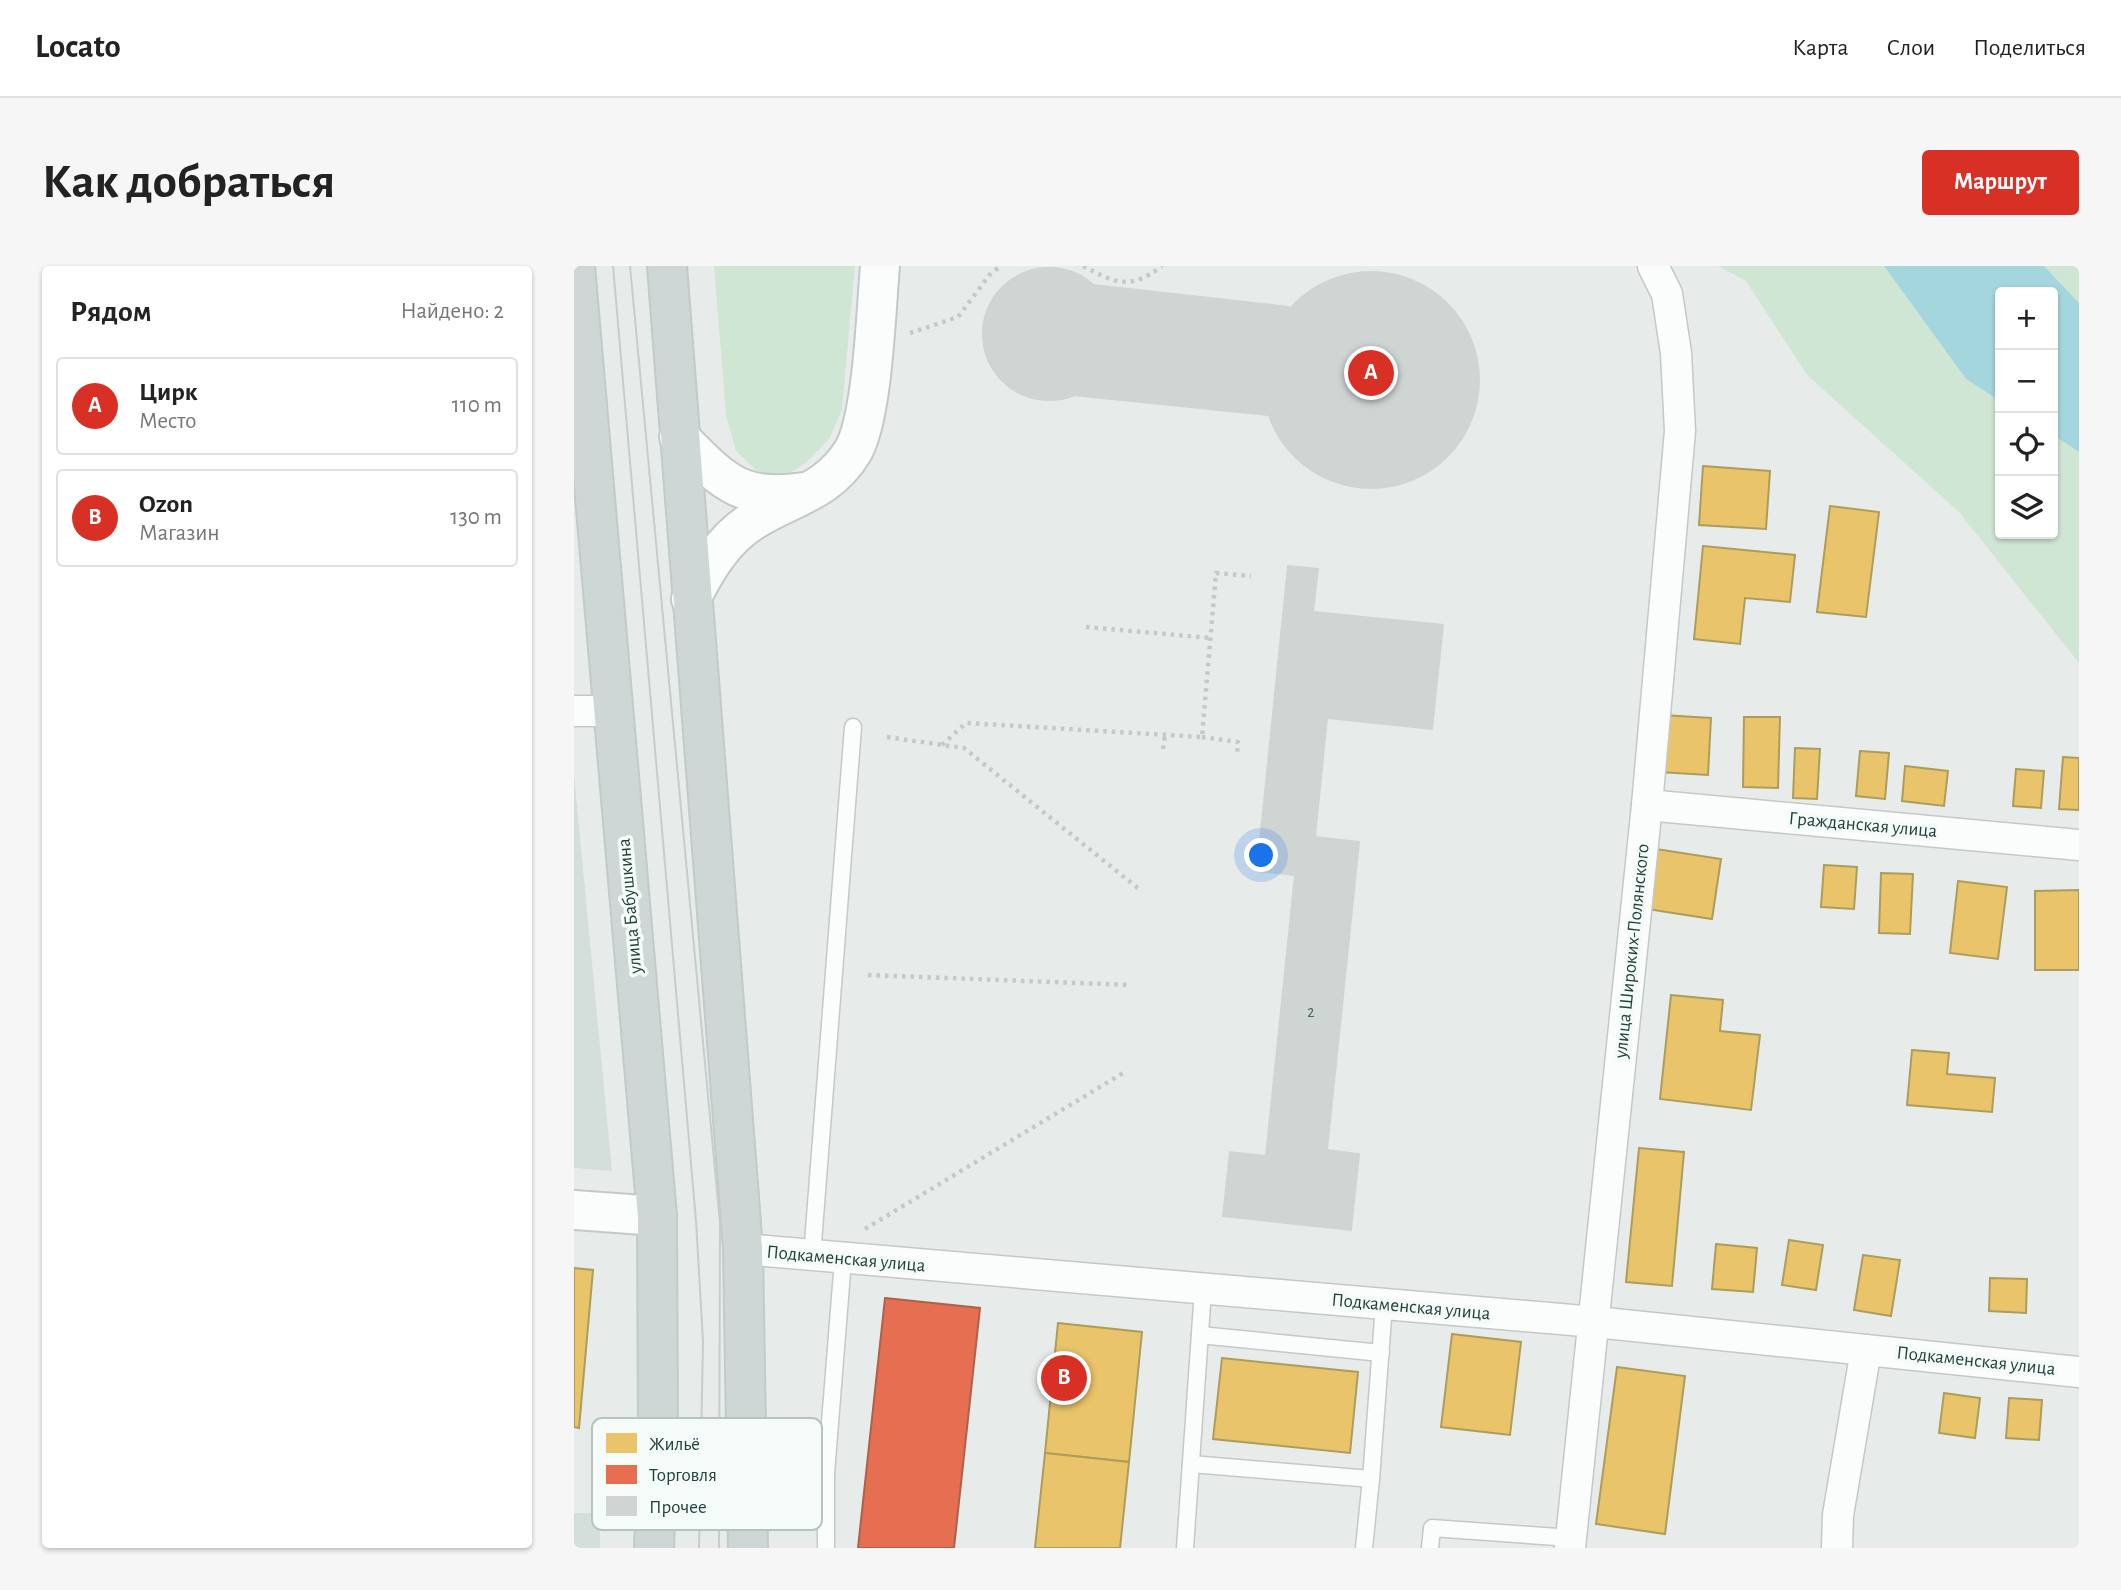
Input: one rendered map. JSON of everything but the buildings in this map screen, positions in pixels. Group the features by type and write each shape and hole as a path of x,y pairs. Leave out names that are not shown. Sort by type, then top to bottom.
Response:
{"main road":[{"name":"улица Бабушкина","path":"575,266 657,1216 658,1418"},
{"path":"667,266 743,1249 745,1418"},
{"name":"улица Бабушкина","path":"654,1548 655,1530"},
{"path":"747,1530 747,1548"}],"street":[{"path":"691,599 713,558 752,521 816,490 853,450 865,410 880,266"},
{"name":"улица Широких-Полянского","path":"1571,1543 1647,806 1680,431 1676,353 1667,295 1653,266"},
{"path":"679,437 713,470 738,487 779,496 816,490"},
{"path":"574,711 613,711"},
{"name":"Гражданская улица","path":"1647,806 2079,845"},
{"path":"574,1210 657,1216"},
{"name":"Подкаменская улица","path":"743,1249 843,1260 1595,1322 2079,1372"},
{"path":"1837,1548 1838,1515 1866,1350"}],"lane":[{"path":"813,1256 853,727"},
{"path":"826,1548 826,1473 843,1260"},
{"path":"1185,1548 1203,1290"},
{"path":"1364,1548 1384,1305"},
{"path":"1200,1335 1381,1353"},
{"path":"1191,1464 1371,1479"},
{"path":"822,1473 826,1473"},
{"path":"1430,1548 1432,1528 1571,1543"}],"path":[{"path":"1083,266 1106,279 1128,284 1143,281 1162,266"},
{"path":"1202,737 1216,573 1251,576"},
{"path":"1086,627 1211,638"},
{"path":"942,745 966,723 1202,737 1238,742 1237,755"},
{"path":"1163,749 1165,735"},
{"path":"887,737 964,748 1139,890"},
{"path":"868,975 1131,985"},
{"path":"858,1233 1123,1073"}],"shaded area":[{"path":"574,775 612,1171 574,1168"},
{"path":"574,1513 592,1513 592,1530 600,1530 600,1548 574,1548"}],"green space":[{"path":"714,266 855,266 842,409 830,438 808,461 785,476 767,476 757,471 736,451 726,415"},
{"path":"1718,266 1884,266 1966,379 1995,398 1995,539 2058,539 2058,438 2079,452 2079,663 1959,512 1807,375 1746,281"},
{"path":"2044,266 2079,266 2079,303"}],"water":[{"path":"1884,266 2044,266 2079,303 2079,452 2058,438 2058,287 1995,287 1995,398 1966,379"}],"tram line":[{"path":"613,266 696,1221 703,1341 702,1418"},
{"path":"630,266 720,1223 719,1418"},
{"path":"699,1530 699,1548"},
{"path":"719,1530 719,1548"}],"place":[{"name":"Цирк","path":"1371,373"},
{"name":"Ozon","path":"1064,1378"}]}
